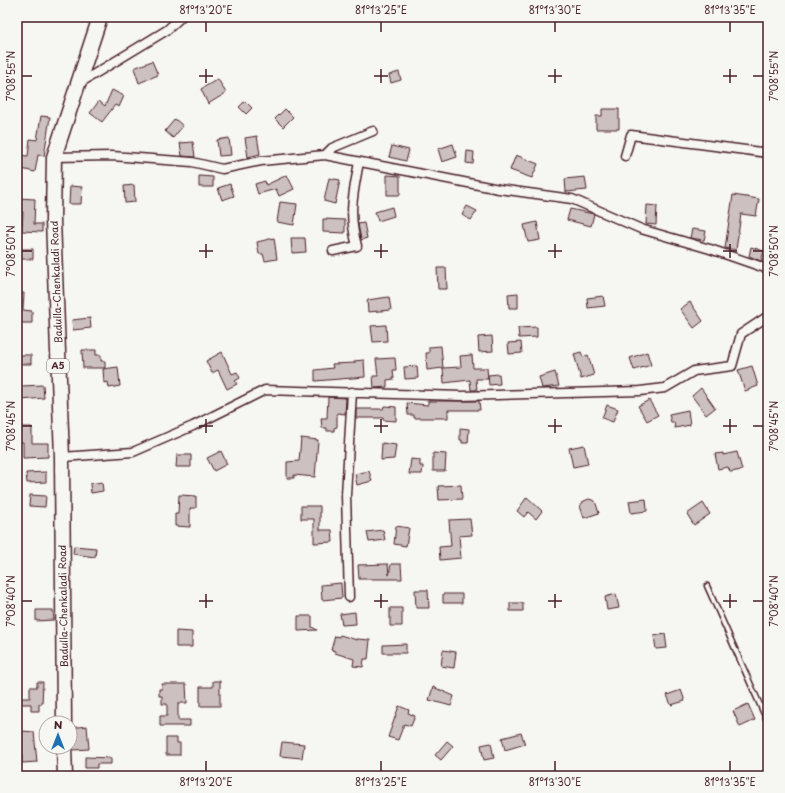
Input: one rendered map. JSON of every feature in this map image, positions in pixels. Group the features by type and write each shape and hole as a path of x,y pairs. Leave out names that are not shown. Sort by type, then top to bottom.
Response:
{"highway":[{"name":"Badulla-Chenkaladi Road","path":"64,715 62,457 53,220 54,157 76,86 100,17"},
{"path":"64,755 64,776"}],"street":[{"path":"76,86 167,30 181,17"},
{"path":"324,155 332,148 373,131"},
{"path":"625,156 631,135 768,153"},
{"path":"54,157 126,157 192,162 222,169 261,161 324,155 499,189 572,199 641,229 710,249 768,269"},
{"path":"333,252 357,246 352,222 352,198 359,162"},
{"path":"62,457 133,452 193,426 265,390 461,396 566,394 666,388 694,371 732,366 741,334 768,316"},
{"path":"348,597 346,494 352,392"}],"lane":[{"path":"708,586 768,723"}],"building":[{"path":"152,61 158,75 139,83 134,68"},
{"path":"399,72 401,80 391,83 389,75"},
{"path":"218,79 226,93 208,104 201,89"},
{"path":"112,90 124,96 119,107 115,105 102,122 90,113 99,101 105,106"},
{"path":"245,101 252,108 246,114 239,107"},
{"path":"285,109 293,117 283,127 275,119"},
{"path":"602,109 619,109 619,129 596,129 596,116 602,116"},
{"path":"41,116 50,117 44,156 38,155 35,172 17,168 17,155 28,156 30,139 37,140"},
{"path":"175,119 183,126 173,138 165,131"},
{"path":"257,136 260,154 248,157 245,138"},
{"path":"229,138 231,155 219,156 217,140"},
{"path":"193,142 195,157 182,156 180,143"},
{"path":"453,144 457,157 442,162 438,149"},
{"path":"392,146 409,150 406,161 389,157"},
{"path":"467,151 474,152 473,164 466,163"},
{"path":"516,155 538,164 532,178 510,170"},
{"path":"287,175 294,189 279,196 276,189 258,194 255,184 265,181 266,185"},
{"path":"387,175 400,176 400,195 387,195"},
{"path":"199,176 213,177 213,187 199,187"},
{"path":"585,177 587,190 566,192 565,179"},
{"path":"329,178 340,180 335,204 324,201"},
{"path":"230,184 234,196 222,200 218,188"},
{"path":"134,185 135,202 125,203 124,186"},
{"path":"70,186 82,187 81,204 69,204"},
{"path":"733,195 759,199 756,216 741,214 736,250 725,248"},
{"path":"18,198 35,199 34,224 42,224 42,232 22,231 23,212 17,212"},
{"path":"280,202 297,204 294,225 277,222"},
{"path":"647,205 657,206 656,225 646,224"},
{"path":"467,206 477,211 471,220 462,215"},
{"path":"392,207 394,216 378,221 375,212"},
{"path":"570,209 594,214 591,226 567,220"},
{"path":"323,219 345,220 345,233 323,232"},
{"path":"537,222 540,240 528,242 524,225"},
{"path":"364,223 367,238 361,240 358,224"},
{"path":"692,229 706,231 704,240 690,238"},
{"path":"274,238 277,259 265,261 263,254 259,254 257,242"},
{"path":"291,238 305,238 306,252 292,253"},
{"path":"751,247 764,251 761,261 749,256"},
{"path":"17,249 33,249 33,259 17,259"},
{"path":"437,268 446,268 447,289 438,289"},
{"path":"17,293 24,293 23,310 32,311 32,323 17,323"},
{"path":"518,293 518,308 509,308 508,294"},
{"path":"603,296 605,306 588,308 587,298"},
{"path":"389,297 391,310 368,312 367,300"},
{"path":"690,302 703,321 694,328 680,309"},
{"path":"90,318 91,328 73,330 72,320"},
{"path":"386,325 387,341 373,342 371,326"},
{"path":"537,327 537,337 519,338 518,328"},
{"path":"492,336 493,351 479,352 478,337"},
{"path":"521,342 522,353 509,354 508,343"},
{"path":"441,346 443,368 427,370 426,353 429,353 429,347"},
{"path":"82,350 96,350 96,355 101,355 101,361 105,361 105,368 83,368"},
{"path":"222,352 232,374 237,372 240,378 235,381 237,384 227,389 218,370 212,373 206,361"},
{"path":"581,352 583,357 588,355 594,375 581,379 574,354"},
{"path":"647,352 651,365 634,370 630,358"},
{"path":"18,355 31,355 31,364 19,364"},
{"path":"472,355 473,368 487,368 488,379 476,379 477,390 471,390 470,380 444,383 443,368 461,367 460,356"},
{"path":"395,358 396,370 393,370 394,379 387,380 387,387 374,388 373,376 378,376 376,359"},
{"path":"364,360 365,377 315,381 315,370 333,368 332,364 355,363 354,361"},
{"path":"417,366 418,378 405,379 404,367"},
{"path":"752,366 758,386 745,391 738,370"},
{"path":"118,367 120,386 109,388 108,382 104,383 103,369"},
{"path":"555,372 559,386 542,388 539,377"},
{"path":"499,374 500,384 489,385 488,375"},
{"path":"43,385 44,398 21,400 21,386"},
{"path":"701,388 715,408 706,415 692,396"},
{"path":"328,397 346,398 345,414 337,413 337,427 334,428 334,431 327,431 327,428 322,428 321,418 327,418"},
{"path":"649,400 658,415 647,421 638,406"},
{"path":"428,401 479,401 480,410 448,410 448,418 414,418 414,415 408,415 407,403 428,405"},
{"path":"607,405 618,409 613,422 602,418"},
{"path":"384,406 396,407 396,421 383,420 383,418 356,418 356,409 383,409"},
{"path":"688,410 690,425 675,428 674,422 671,422 669,414"},
{"path":"17,427 32,427 32,443 48,443 48,457 23,458 23,442 17,442"},
{"path":"460,428 469,429 468,443 462,443 462,440 460,440"},
{"path":"301,438 318,440 315,477 294,475 294,478 287,478 287,462 299,461"},
{"path":"382,443 396,445 394,459 381,460"},
{"path":"584,445 588,464 573,467 569,448"},
{"path":"221,451 227,464 214,471 207,458"},
{"path":"737,452 742,470 730,472 728,467 718,469 715,454 723,453 723,455"},
{"path":"433,453 446,454 445,471 433,471"},
{"path":"177,455 191,455 191,467 176,467"},
{"path":"411,459 420,460 420,466 423,466 422,474 409,474"},
{"path":"369,471 372,481 357,485 355,474"},
{"path":"46,472 46,482 27,483 26,473"},
{"path":"102,482 103,491 91,493 90,484"},
{"path":"461,485 462,499 439,500 438,486"},
{"path":"30,495 46,496 45,507 29,506"},
{"path":"179,495 196,496 196,508 190,508 190,527 175,526 175,514 178,514"},
{"path":"527,497 542,511 536,519 528,512 524,517 517,511"},
{"path":"589,499 595,501 599,513 584,518 580,506 584,501"},
{"path":"646,499 647,511 631,513 629,501"},
{"path":"703,503 710,514 694,525 687,514"},
{"path":"301,506 320,506 320,530 332,530 333,542 314,543 314,519 301,519"},
{"path":"470,519 472,535 459,536 461,558 440,560 439,547 451,546 449,520"},
{"path":"396,526 409,528 406,546 394,544"},
{"path":"383,530 385,540 369,542 367,532"},
{"path":"74,546 96,548 95,557 73,554"},
{"path":"388,564 389,575 391,564 401,564 402,579 359,579 358,565"},
{"path":"341,583 342,598 322,600 321,585"},
{"path":"415,590 428,590 429,608 416,608"},
{"path":"443,594 462,594 462,603 443,603"},
{"path":"616,594 619,608 607,610 605,597"},
{"path":"510,603 523,603 523,611 510,611"},
{"path":"390,608 402,608 402,626 390,626"},
{"path":"36,610 53,610 54,620 36,621"},
{"path":"355,612 356,624 342,625 340,614"},
{"path":"298,616 312,616 312,627 317,630 298,631"},
{"path":"176,631 192,632 192,647 176,647"},
{"path":"665,634 667,648 656,649 654,636"},
{"path":"340,635 357,640 370,640 368,659 364,659 363,667 353,666 354,659 335,653 335,651 331,650 335,636 339,637"},
{"path":"406,644 406,653 383,653 383,645"},
{"path":"443,650 456,652 454,668 441,666"},
{"path":"213,681 220,681 220,706 200,706 200,687 213,687"},
{"path":"37,682 43,682 42,704 39,704 39,711 31,711 31,704 17,704 17,698 30,698 30,687 37,687"},
{"path":"162,684 186,684 187,703 178,703 178,720 190,720 190,726 160,726 160,716 167,716 167,704 162,704 162,696 159,696 159,689 162,689"},
{"path":"433,687 454,696 451,706 429,700"},
{"path":"681,690 685,701 671,705 667,695"},
{"path":"748,704 755,720 740,727 733,711"},
{"path":"399,706 409,710 408,713 415,716 411,726 404,724 398,740 388,737"},
{"path":"87,726 89,749 78,750 78,727"},
{"path":"22,731 34,732 37,762 22,763"},
{"path":"521,733 525,744 505,750 502,738"},
{"path":"166,738 177,738 177,743 180,743 180,755 166,755"},
{"path":"447,741 453,746 441,760 435,755"},
{"path":"282,742 304,744 302,758 280,756"},
{"path":"491,743 494,758 484,760 481,745"},
{"path":"85,757 111,758 111,764 97,764 97,768 85,768"}]}
